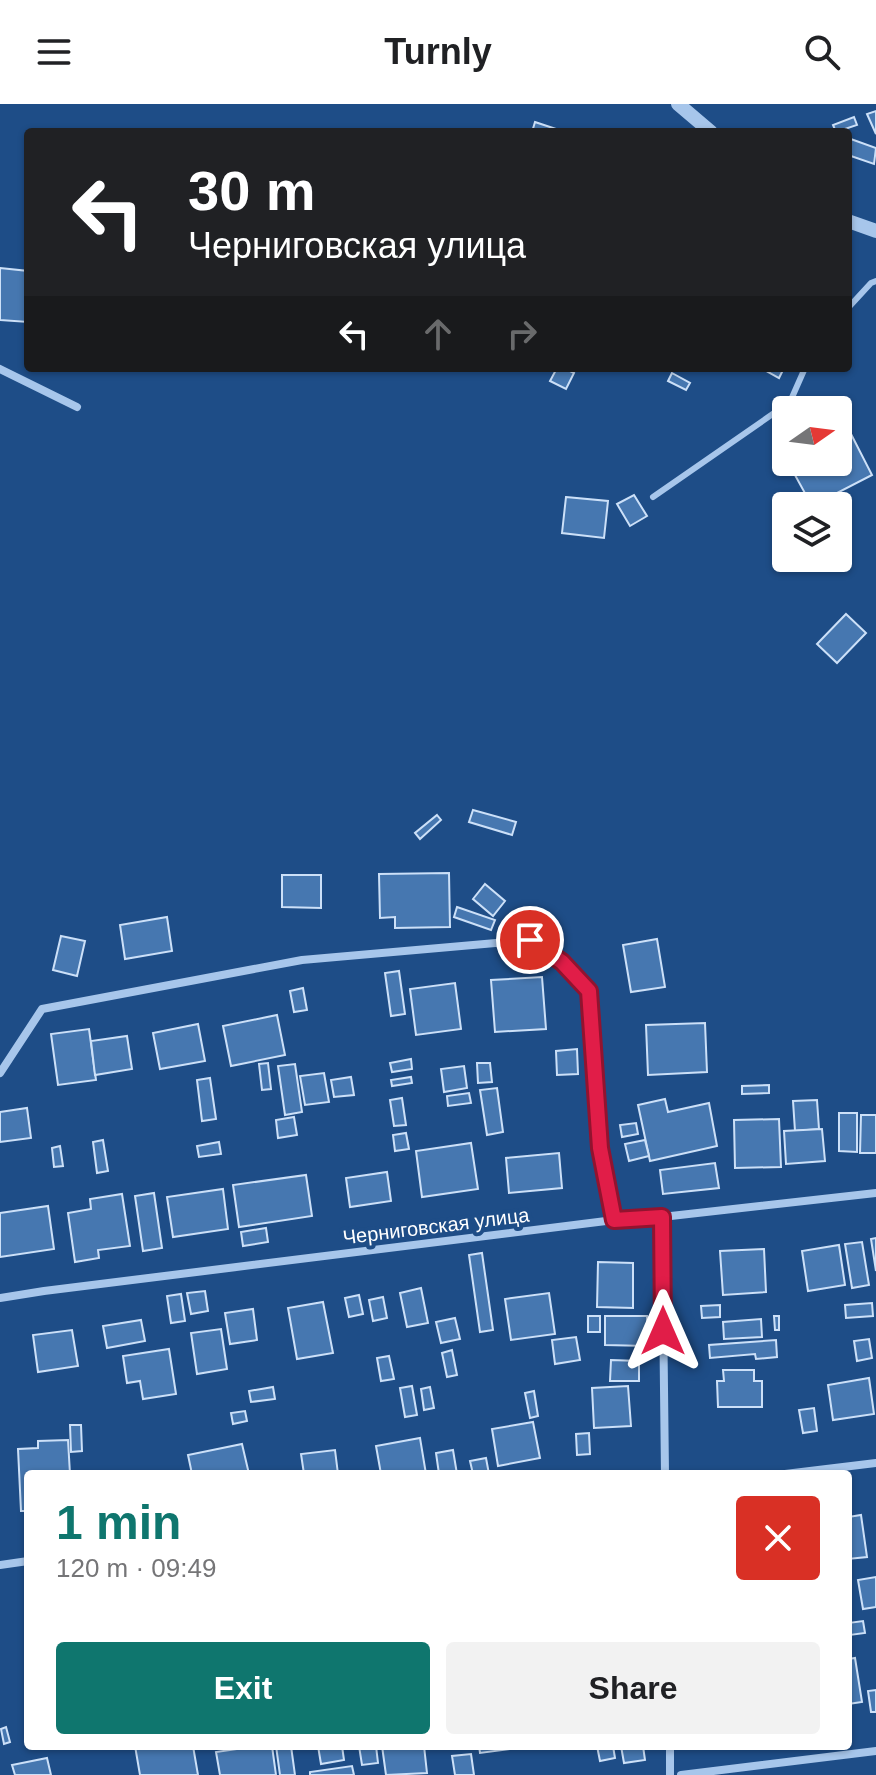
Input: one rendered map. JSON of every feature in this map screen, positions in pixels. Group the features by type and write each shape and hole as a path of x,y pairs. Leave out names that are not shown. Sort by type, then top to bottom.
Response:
{"street":[{"path":"678,104 706,128"},
{"path":"852,222 876,231"},
{"path":"0,369 77,407"},
{"path":"0,1073 42,1009 302,960 530,940 562,962 589,991 600,1148 614,1220"},
{"name":"Черниговская улица","path":"0,1298 614,1220 876,1193"},
{"path":"662,1217 665,1470"},
{"path":"818,1470 876,1463"},
{"path":"0,1565 24,1562"},
{"path":"670,1750 670,1775"},
{"path":"681,1775 876,1751"}],"lane":[{"path":"852,304 876,281"},
{"path":"653,497 790,402 803,372"}],"building":[{"path":"876,111 876,134 867,114"},
{"path":"854,117 857,125 834,128 833,125"},
{"path":"535,122 553,128 533,128"},
{"path":"852,139 876,148 874,164 852,156"},
{"path":"0,268 24,271 24,322 0,320"},
{"path":"555,372 574,373 566,389 550,381"},
{"path":"768,372 782,372 779,378"},
{"path":"672,373 690,383 686,390 668,381"},
{"path":"852,436 872,475 839,492 804,492 796,476 852,476"},
{"path":"634,495 647,516 630,526 617,504"},
{"path":"566,497 608,501 604,538 562,533"},
{"path":"846,614 866,633 837,663 817,644"},
{"path":"473,810 516,822 512,835 469,822"},
{"path":"437,815 441,820 420,839 415,833"},
{"path":"449,873 450,927 395,928 395,917 380,918 379,874"},
{"path":"282,875 321,875 321,908 282,907"},
{"path":"485,884 505,901 493,916 473,899"},
{"path":"457,907 495,920 491,930 454,917"},
{"path":"167,917 172,951 125,959 120,925"},
{"path":"61,936 85,941 77,976 53,970"},
{"path":"657,939 665,987 631,992 623,945"},
{"path":"399,971 405,1014 391,1016 385,973"},
{"path":"542,977 546,1029 495,1032 491,980"},
{"path":"455,983 461,1029 416,1035 410,989"},
{"path":"303,988 307,1010 294,1012 290,991"},
{"path":"277,1015 285,1055 231,1066 223,1026"},
{"path":"705,1023 707,1072 648,1075 646,1025"},
{"path":"198,1024 205,1061 160,1069 153,1033"},
{"path":"89,1029 96,1080 58,1085 51,1034"},
{"path":"127,1036 132,1069 95,1075 91,1041"},
{"path":"577,1049 578,1074 557,1075 556,1051"},
{"path":"411,1059 412,1069 392,1072 390,1063"},
{"path":"268,1063 271,1089 262,1090 259,1064"},
{"path":"477,1063 490,1063 492,1082 478,1083"},
{"path":"295,1064 302,1112 285,1115 278,1066"},
{"path":"464,1066 467,1088 444,1092 441,1069"},
{"path":"324,1073 329,1102 305,1105 300,1076"},
{"path":"351,1077 354,1095 334,1097 331,1080"},
{"path":"411,1077 412,1083 392,1086 391,1080"},
{"path":"210,1078 216,1119 202,1121 197,1080"},
{"path":"769,1085 769,1093 742,1094 742,1086"},
{"path":"497,1088 503,1132 487,1135 480,1090"},
{"path":"469,1093 471,1103 448,1106 447,1096"},
{"path":"402,1098 406,1125 394,1126 390,1100"},
{"path":"665,1099 668,1112 709,1103 717,1146 650,1161 638,1105"},
{"path":"817,1100 819,1129 795,1131 793,1101"},
{"path":"27,1108 31,1138 0,1142 0,1112"},
{"path":"839,1113 857,1113 857,1152 839,1151"},
{"path":"861,1115 876,1115 876,1153 860,1153"},
{"path":"294,1117 297,1135 278,1138 276,1120"},
{"path":"779,1119 781,1167 735,1168 734,1120"},
{"path":"636,1123 638,1134 622,1137 620,1125"},
{"path":"822,1129 825,1161 786,1164 784,1131"},
{"path":"406,1133 409,1149 395,1151 393,1135"},
{"path":"103,1140 108,1171 97,1173 93,1142"},
{"path":"645,1140 649,1156 629,1161 625,1144"},
{"path":"219,1142 221,1154 199,1157 197,1146"},
{"path":"471,1143 478,1189 422,1197 416,1151"},
{"path":"60,1146 63,1166 54,1167 52,1148"},
{"path":"559,1153 562,1188 509,1193 506,1158"},
{"path":"715,1163 719,1188 663,1194 660,1170"},
{"path":"387,1172 391,1201 350,1207 346,1178"},
{"path":"306,1175 312,1216 239,1227 233,1185"},
{"path":"223,1189 228,1229 173,1237 167,1197"},
{"path":"154,1193 162,1248 143,1251 135,1196"},
{"path":"122,1194 130,1246 98,1250 99,1258 75,1262 68,1213 91,1209 90,1199"},
{"path":"48,1206 54,1249 0,1257 0,1213"},
{"path":"266,1228 268,1242 243,1246 241,1232"},
{"path":"876,1238 876,1271 871,1239"},
{"path":"862,1242 869,1285 852,1288 845,1244"},
{"path":"839,1245 845,1285 808,1291 802,1251"},
{"path":"764,1249 766,1292 723,1295 720,1251"},
{"path":"482,1253 493,1330 480,1332 469,1255"},
{"path":"598,1262 633,1263 633,1308 597,1307"},
{"path":"421,1288 428,1323 407,1327 400,1293"},
{"path":"205,1291 208,1311 191,1314 187,1293"},
{"path":"549,1293 555,1334 511,1340 505,1299"},
{"path":"181,1294 185,1321 171,1323 167,1296"},
{"path":"359,1295 363,1314 349,1317 345,1298"},
{"path":"383,1297 387,1318 373,1321 369,1300"},
{"path":"323,1302 333,1353 297,1359 288,1308"},
{"path":"872,1303 873,1316 846,1318 845,1305"},
{"path":"720,1305 720,1317 702,1318 701,1306"},
{"path":"253,1309 257,1340 230,1344 225,1313"},
{"path":"588,1316 600,1316 600,1332 588,1332"},
{"path":"605,1316 647,1316 647,1346 605,1345"},
{"path":"774,1316 779,1316 779,1330 775,1330"},
{"path":"455,1318 460,1339 441,1343 436,1322"},
{"path":"761,1319 762,1337 724,1339 723,1322"},
{"path":"141,1320 145,1341 107,1348 103,1326"},
{"path":"221,1329 227,1369 197,1374 191,1333"},
{"path":"72,1330 78,1366 38,1372 33,1335"},
{"path":"576,1337 580,1360 555,1364 552,1340"},
{"path":"869,1339 872,1358 857,1361 854,1341"},
{"path":"776,1340 777,1357 756,1359 755,1354 710,1358 709,1345"},
{"path":"169,1349 176,1394 143,1399 140,1381 127,1383 123,1356"},
{"path":"452,1350 457,1375 447,1377 442,1353"},
{"path":"389,1356 394,1379 381,1381 377,1358"},
{"path":"611,1360 639,1361 639,1381 610,1381"},
{"path":"723,1370 754,1370 754,1381 762,1381 762,1407 718,1407 717,1381 724,1381"},
{"path":"869,1378 874,1414 833,1420 828,1385"},
{"path":"412,1386 417,1415 405,1417 400,1388"},
{"path":"628,1386 631,1426 594,1428 592,1388"},
{"path":"273,1387 275,1399 251,1402 249,1391"},
{"path":"430,1387 434,1408 424,1410 421,1389"},
{"path":"534,1391 538,1416 530,1418 525,1393"},
{"path":"814,1408 817,1431 803,1433 799,1410"},
{"path":"245,1411 247,1421 233,1424 231,1413"},
{"path":"533,1422 540,1458 498,1466 492,1429"},
{"path":"70,1425 81,1425 82,1451 71,1452"},
{"path":"589,1433 590,1454 577,1455 576,1434"},
{"path":"420,1438 425,1470 380,1470 376,1446"},
{"path":"68,1440 70,1470 24,1470 24,1511 21,1511 18,1449 38,1448 38,1441"},
{"path":"242,1444 248,1470 191,1470 188,1455"},
{"path":"335,1450 338,1470 303,1470 301,1454"},
{"path":"453,1450 456,1470 438,1470 436,1453"},
{"path":"486,1458 488,1470 472,1470 470,1461"},
{"path":"861,1515 867,1557 852,1559 852,1516"},
{"path":"876,1577 876,1607 863,1609 858,1580"},
{"path":"863,1621 865,1633 852,1635 852,1622"},
{"path":"852,1658 855,1658 862,1702 852,1703"},
{"path":"876,1690 876,1712 871,1712 868,1691"},
{"path":"6,1727 10,1742 4,1744 1,1729"},
{"path":"136,1750 194,1750 198,1775 140,1775"},
{"path":"273,1750 276,1775 220,1775 216,1752"},
{"path":"277,1750 292,1750 295,1775 280,1775"},
{"path":"319,1750 343,1750 344,1760 321,1764"},
{"path":"360,1750 376,1750 378,1763 362,1765"},
{"path":"383,1750 424,1750 427,1773 386,1775"},
{"path":"598,1750 614,1750 615,1758 600,1761"},
{"path":"622,1750 644,1750 645,1760 624,1763"},
{"path":"471,1754 474,1775 455,1775 452,1756"},
{"path":"47,1758 51,1775 15,1775 12,1765"},
{"path":"352,1766 354,1775 310,1775 310,1772"}],"route":[{"path":"530,940 562,962 589,991 600,1148 614,1220 662,1217 663,1331"}]}
